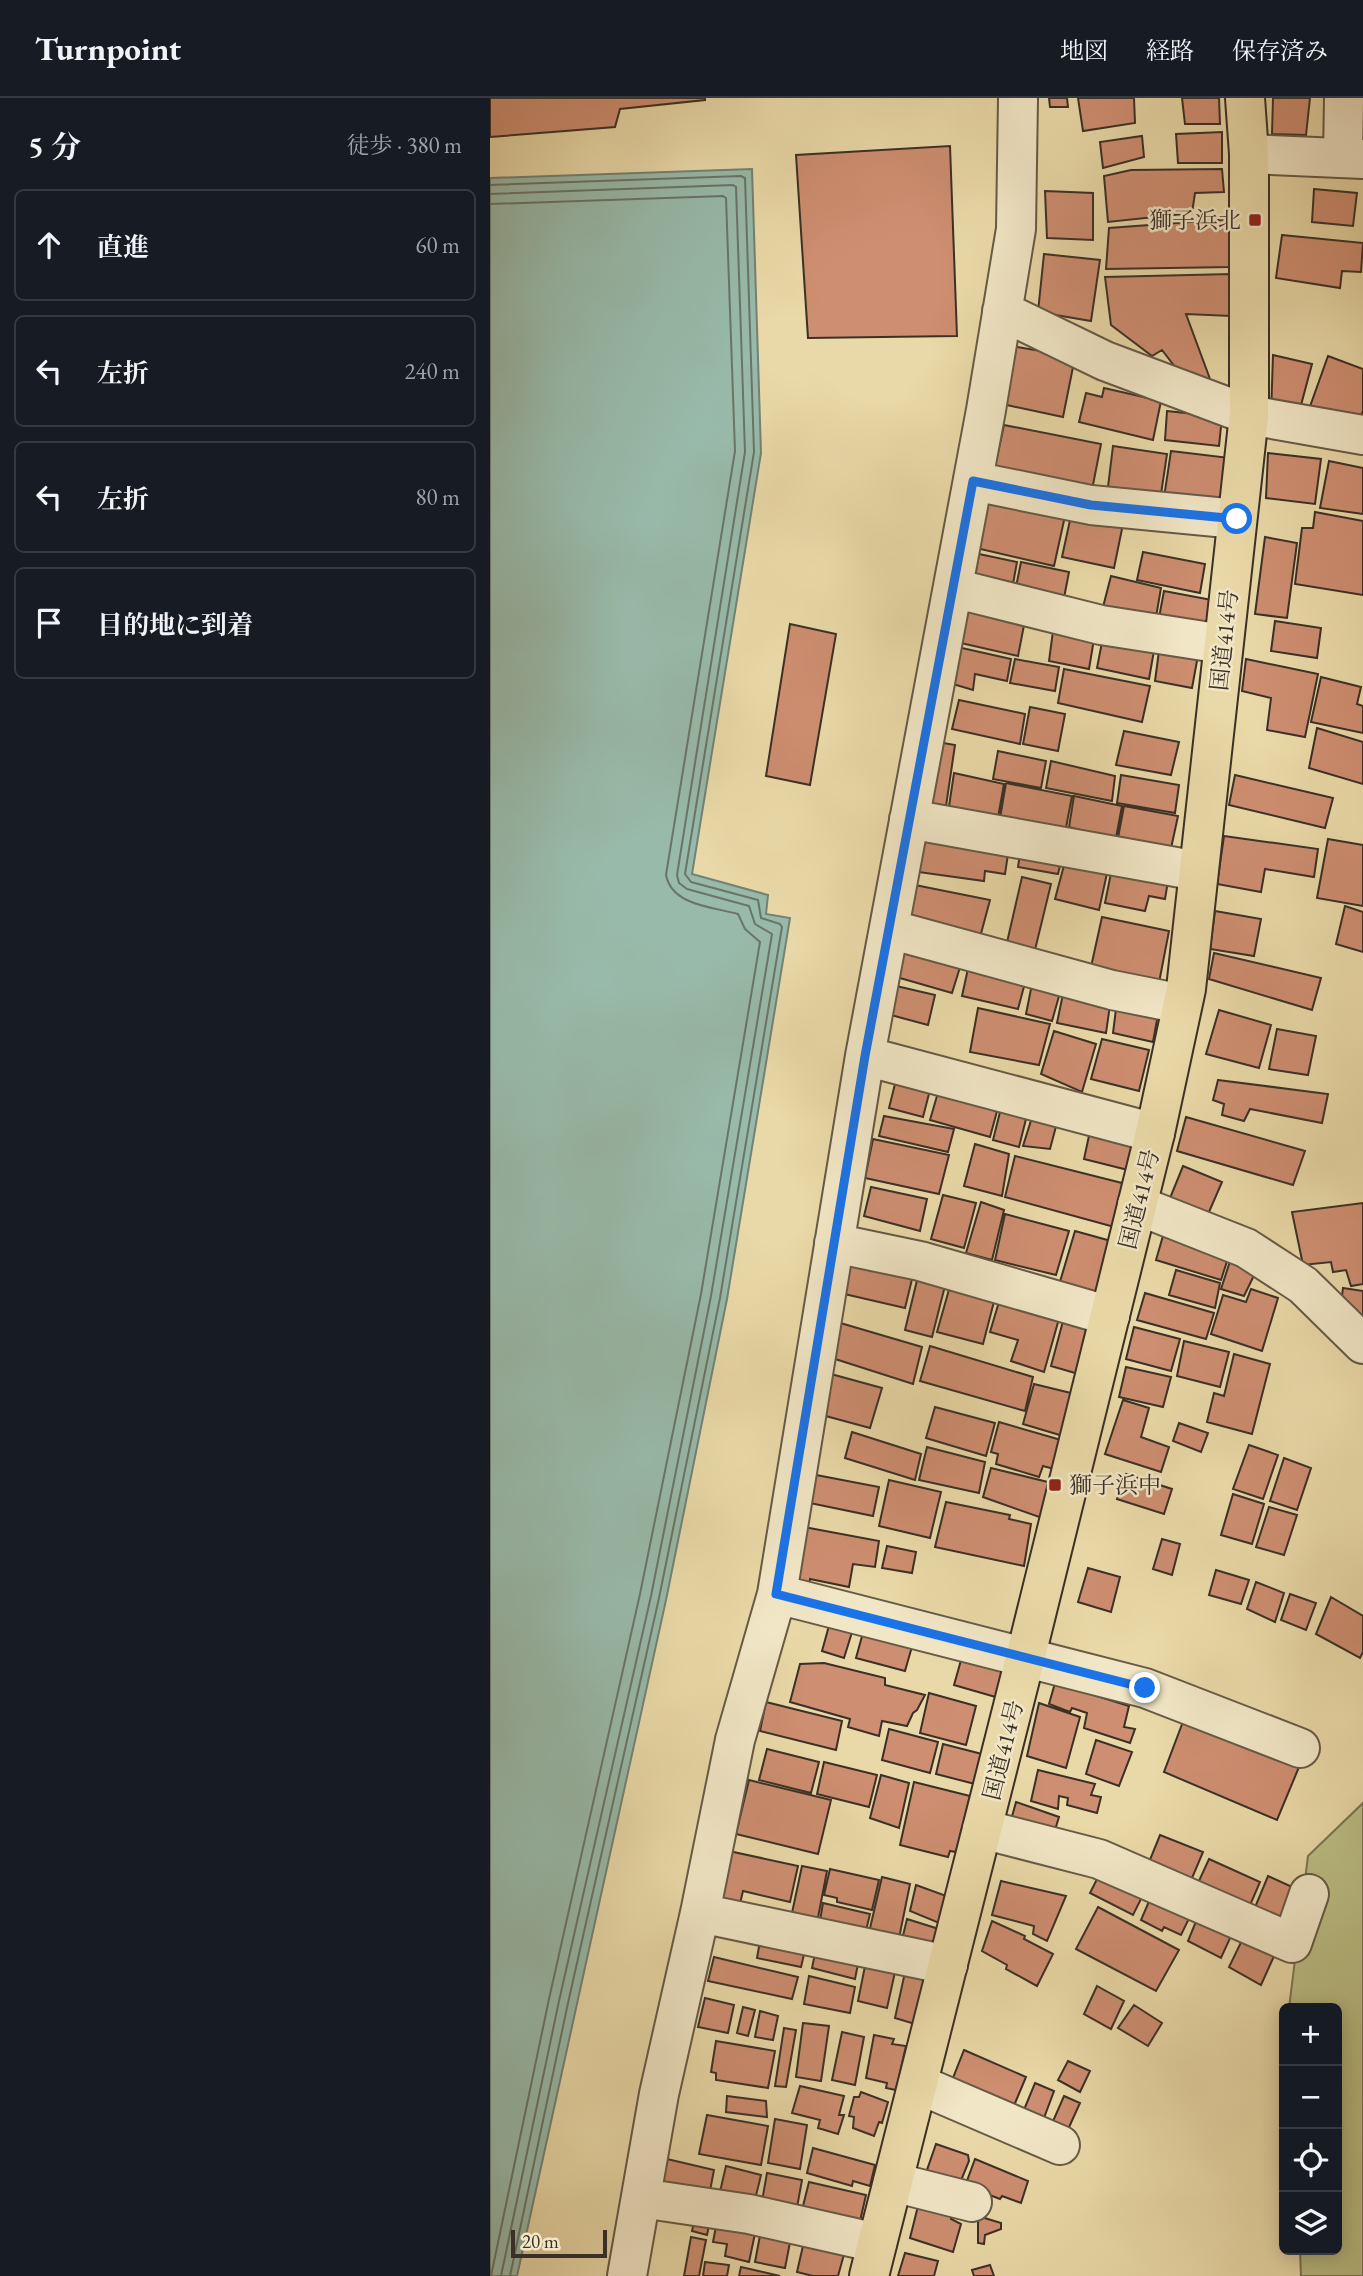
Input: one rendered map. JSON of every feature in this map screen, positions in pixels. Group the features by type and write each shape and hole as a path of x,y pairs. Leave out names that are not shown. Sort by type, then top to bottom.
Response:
{"highway":[{"name":"国道414号","path":"873,2260 1026,1659 1155,1133 1182,1004 1249,415 1249,154 1245,98"}],"street":[{"path":"627,2276 659,2094 735,1740 776,1594 865,1056 973,481 1016,229 1018,98"},
{"path":"1249,154 1353,159 1344,98"},
{"path":"1002,311 1105,361 1249,415 1363,435"},
{"path":"973,481 1091,505 1237,519"},
{"path":"953,588 1101,625 1223,644"},
{"path":"909,818 1198,871"},
{"path":"889,929 1112,990 1182,1004"},
{"path":"865,1056 1155,1133"},
{"path":"1137,1205 1246,1248 1303,1285 1363,1344"},
{"path":"834,1242 920,1261 1110,1316"},
{"path":"776,1594 1145,1688 1300,1748"},
{"path":"982,1829 1099,1860 1292,1943 1309,1894"},
{"path":"700,1913 948,1965"},
{"path":"918,2084 1060,2145"},
{"path":"893,2182 972,2202"},
{"path":"641,2198 749,2214 873,2260"}],"green space":[{"path":"1363,1803 1363,2276 1301,2276 1300,2255 1342,2255 1342,2003 1290,2003 1308,1856"}],"water":[{"path":"752,169 761,453 692,874 768,895 766,914 790,918 727,1299 666,1600 517,2276 490,2276 490,178"}],"building":[{"path":"490,98 705,100 620,109 615,127 490,137"},
{"path":"1049,98 1067,98 1068,107 1050,107"},
{"path":"1078,98 1134,98 1135,123 1083,131"},
{"path":"1182,98 1219,98 1220,124 1185,124"},
{"path":"1273,98 1310,98 1306,135 1272,134"},
{"path":"1222,132 1222,163 1178,163 1176,134"},
{"path":"1142,136 1144,157 1103,168 1100,142"},
{"path":"950,146 957,336 808,338 796,155"},
{"path":"1222,169 1224,192 1195,193 1192,213 1108,222 1104,176 1131,170"},
{"path":"1314,189 1357,193 1353,226 1312,222"},
{"path":"1045,191 1093,193 1093,240 1047,238"},
{"path":"1231,219 1231,267 1106,269 1109,228"},
{"path":"1282,235 1363,243 1361,272 1342,271 1340,288 1276,278"},
{"path":"1044,254 1100,260 1091,321 1038,312"},
{"path":"1232,274 1231,316 1186,314 1210,379 1192,389 1162,350 1152,356 1111,325 1105,277"},
{"path":"1012,346 1075,357 1063,417 1002,404"},
{"path":"1273,355 1312,364 1297,420 1271,415"},
{"path":"1328,356 1363,369 1363,411 1354,432 1307,415"},
{"path":"1104,388 1161,401 1153,440 1079,422 1086,393 1102,397"},
{"path":"1167,411 1222,417 1219,446 1165,440"},
{"path":"1004,425 1101,444 1091,495 993,475"},
{"path":"1113,446 1167,454 1160,501 1107,495"},
{"path":"1171,451 1230,458 1223,509 1163,504"},
{"path":"1268,453 1321,459 1315,504 1266,498"},
{"path":"1329,461 1363,468 1363,514 1320,508"},
{"path":"984,497 1065,516 1054,566 972,547"},
{"path":"1072,511 1123,524 1114,568 1062,557"},
{"path":"1315,512 1363,521 1363,595 1295,584 1302,528 1313,528"},
{"path":"1265,537 1297,543 1287,618 1255,614"},
{"path":"1143,552 1205,564 1200,593 1137,580"},
{"path":"979,554 1017,562 1011,595 973,588"},
{"path":"1021,562 1069,572 1063,603 1015,592"},
{"path":"1111,576 1161,588 1155,623 1102,611"},
{"path":"1164,591 1212,600 1206,633 1158,623"},
{"path":"960,599 1026,615 1018,656 952,641"},
{"path":"1275,621 1321,628 1317,658 1271,651"},
{"path":"790,624 836,634 810,785 766,776"},
{"path":"1053,631 1094,639 1089,669 1049,661"},
{"path":"1103,637 1155,645 1149,679 1097,668"},
{"path":"1160,643 1199,650 1192,688 1155,681"},
{"path":"953,646 1011,659 1007,681 975,674 973,690 946,682"},
{"path":"1015,659 1059,667 1055,691 1010,683"},
{"path":"1246,659 1318,674 1305,737 1267,730 1271,698 1242,691"},
{"path":"1064,669 1150,686 1142,722 1058,703"},
{"path":"1321,677 1361,687 1357,704 1363,706 1363,733 1311,722"},
{"path":"959,700 1025,714 1020,744 952,729"},
{"path":"1030,707 1065,714 1058,751 1023,744"},
{"path":"1317,728 1363,742 1363,784 1309,768"},
{"path":"1124,731 1179,742 1171,775 1116,765"},
{"path":"932,741 955,745 945,813 921,810"},
{"path":"998,751 1046,761 1041,788 993,779"},
{"path":"1051,761 1115,776 1112,801 1046,788"},
{"path":"954,773 1004,784 997,823 948,813"},
{"path":"1121,775 1179,785 1175,813 1117,803"},
{"path":"1235,775 1333,798 1325,828 1229,805"},
{"path":"1006,783 1072,796 1065,833 1000,818"},
{"path":"1074,796 1122,806 1115,843 1069,827"},
{"path":"1124,806 1178,816 1170,853 1117,843"},
{"path":"918,828 1010,841 1005,874 985,871 984,881 911,871"},
{"path":"1224,836 1318,849 1314,877 1265,869 1261,892 1217,884"},
{"path":"1328,839 1363,845 1363,906 1317,898"},
{"path":"1022,841 1064,849 1058,874 1018,867"},
{"path":"1067,854 1109,864 1099,910 1055,899"},
{"path":"1113,863 1169,875 1165,899 1149,896 1145,911 1105,903"},
{"path":"1022,877 1051,884 1033,958 1005,951"},
{"path":"915,885 990,900 979,941 906,927"},
{"path":"1345,906 1363,912 1363,952 1336,944"},
{"path":"1215,911 1261,919 1254,956 1210,949"},
{"path":"1102,917 1169,931 1157,993 1089,976"},
{"path":"899,948 961,964 952,993 893,976"},
{"path":"1214,953 1321,978 1312,1010 1209,979"},
{"path":"969,964 1026,979 1018,1009 962,996"},
{"path":"1034,974 1063,982 1052,1021 1026,1014"},
{"path":"892,985 935,995 928,1025 887,1014"},
{"path":"1064,989 1111,998 1106,1033 1057,1023"},
{"path":"1117,1001 1159,1009 1153,1042 1113,1033"},
{"path":"978,1008 1050,1024 1039,1065 970,1052"},
{"path":"1219,1010 1271,1025 1259,1068 1206,1054"},
{"path":"1277,1029 1316,1036 1308,1075 1269,1069"},
{"path":"1054,1031 1096,1044 1082,1092 1041,1074"},
{"path":"1102,1039 1149,1050 1139,1091 1091,1079"},
{"path":"897,1076 931,1086 923,1117 889,1108"},
{"path":"1218,1080 1328,1094 1322,1123 1250,1109 1244,1121 1222,1115 1224,1104 1213,1100"},
{"path":"939,1089 999,1104 990,1137 930,1120"},
{"path":"1003,1100 1029,1107 1019,1147 993,1140"},
{"path":"1034,1111 1058,1119 1050,1149 1023,1146"},
{"path":"884,1116 954,1129 948,1152 879,1136"},
{"path":"1186,1117 1305,1151 1293,1185 1177,1151"},
{"path":"1090,1131 1141,1144 1132,1171 1084,1159"},
{"path":"873,1139 949,1155 939,1194 865,1178"},
{"path":"975,1144 1009,1154 1002,1196 964,1186"},
{"path":"1015,1156 1130,1185 1118,1228 1005,1197"},
{"path":"1183,1166 1222,1182 1206,1219 1168,1203"},
{"path":"871,1187 927,1199 920,1231 864,1216"},
{"path":"943,1195 976,1203 964,1248 931,1239"},
{"path":"981,1202 1004,1210 992,1260 966,1253"},
{"path":"1363,1203 1363,1284 1351,1286 1346,1270 1333,1272 1331,1262 1303,1265 1292,1212"},
{"path":"1005,1214 1069,1231 1056,1275 995,1260"},
{"path":"1165,1229 1228,1258 1221,1280 1156,1260"},
{"path":"1075,1231 1111,1241 1095,1295 1059,1285"},
{"path":"1232,1255 1259,1265 1244,1296 1221,1289"},
{"path":"848,1256 914,1271 905,1308 840,1293"},
{"path":"1176,1270 1220,1283 1215,1308 1169,1295"},
{"path":"919,1272 947,1278 932,1337 905,1330"},
{"path":"952,1279 997,1290 983,1344 937,1332"},
{"path":"1343,1288 1363,1291 1363,1316 1340,1311"},
{"path":"1251,1289 1278,1298 1262,1351 1211,1334 1223,1295 1246,1302"},
{"path":"1145,1293 1214,1313 1206,1339 1137,1320"},
{"path":"1001,1295 1062,1308 1044,1372 1011,1361 1018,1340 990,1332"},
{"path":"1063,1321 1095,1331 1082,1375 1051,1366"},
{"path":"837,1322 922,1347 913,1384 829,1357"},
{"path":"1134,1327 1180,1339 1171,1371 1126,1359"},
{"path":"1184,1341 1229,1352 1220,1387 1177,1376"},
{"path":"930,1346 1033,1377 1025,1411 920,1381"},
{"path":"1234,1354 1270,1364 1252,1434 1207,1422 1214,1393 1224,1396"},
{"path":"1126,1367 1171,1377 1163,1407 1119,1397"},
{"path":"831,1374 882,1388 870,1428 822,1415"},
{"path":"1034,1384 1075,1394 1063,1436 1023,1424"},
{"path":"1123,1400 1149,1408 1141,1437 1169,1447 1161,1472 1105,1454"},
{"path":"935,1407 995,1423 986,1456 926,1438"},
{"path":"999,1422 1061,1440 1054,1469 1043,1466 1039,1477 996,1464 998,1454 991,1452"},
{"path":"1179,1423 1208,1433 1201,1452 1173,1441"},
{"path":"852,1432 921,1454 915,1480 845,1458"},
{"path":"1249,1445 1278,1455 1263,1499 1233,1489"},
{"path":"927,1447 985,1462 979,1493 919,1480"},
{"path":"1284,1458 1311,1468 1297,1510 1270,1501"},
{"path":"991,1468 1052,1483 1042,1518 983,1497"},
{"path":"811,1474 879,1487 873,1516 805,1502"},
{"path":"1126,1474 1172,1489 1164,1514 1117,1499"},
{"path":"889,1480 941,1492 930,1538 879,1526"},
{"path":"1233,1494 1264,1504 1252,1544 1221,1535"},
{"path":"946,1502 1010,1515 1009,1519 1031,1524 1024,1566 935,1547"},
{"path":"1269,1507 1297,1515 1284,1555 1256,1547"},
{"path":"804,1527 879,1541 875,1567 853,1564 849,1587 810,1579 809,1586 793,1583"},
{"path":"1162,1539 1180,1544 1172,1575 1153,1569"},
{"path":"887,1546 916,1552 912,1573 882,1568"},
{"path":"1088,1568 1120,1577 1111,1612 1078,1602"},
{"path":"1216,1570 1249,1580 1241,1604 1209,1595"},
{"path":"1256,1582 1284,1593 1275,1622 1247,1609"},
{"path":"1290,1594 1316,1603 1306,1630 1281,1620"},
{"path":"1331,1597 1363,1616 1363,1652 1360,1658 1316,1634"},
{"path":"830,1622 853,1629 844,1658 822,1651"},
{"path":"864,1629 913,1643 905,1671 856,1658"},
{"path":"963,1653 1008,1666 999,1698 954,1685"},
{"path":"824,1663 885,1678 885,1685 925,1695 907,1726 882,1721 879,1736 848,1727 850,1719 790,1702 800,1664"},
{"path":"1055,1683 1129,1706 1124,1727 1135,1729 1130,1743 1084,1728 1087,1713 1072,1708 1070,1712 1049,1704"},
{"path":"929,1693 976,1706 966,1745 920,1733"},
{"path":"766,1702 842,1721 836,1750 760,1731"},
{"path":"1039,1703 1080,1717 1066,1768 1027,1756"},
{"path":"1184,1719 1299,1767 1277,1820 1164,1772"},
{"path":"889,1729 938,1742 930,1773 882,1760"},
{"path":"1096,1740 1132,1752 1119,1786 1086,1774"},
{"path":"943,1744 982,1754 975,1784 936,1774"},
{"path":"767,1749 819,1762 811,1793 759,1780"},
{"path":"824,1762 877,1775 869,1807 817,1794"},
{"path":"1038,1770 1095,1784 1091,1795 1101,1797 1097,1813 1067,1805 1068,1798 1059,1796 1058,1809 1031,1801"},
{"path":"881,1775 909,1783 899,1828 870,1818"},
{"path":"749,1780 831,1800 818,1854 736,1834"},
{"path":"914,1782 970,1796 956,1852 950,1851 948,1857 900,1845"},
{"path":"1016,1802 1059,1817 1051,1843 1008,1831"},
{"path":"1160,1835 1203,1852 1187,1890 1145,1872"},
{"path":"729,1851 798,1866 790,1902 743,1891 737,1916 716,1911"},
{"path":"1209,1859 1260,1882 1245,1917 1193,1894"},
{"path":"1104,1865 1147,1887 1133,1915 1090,1893"},
{"path":"802,1866 827,1871 815,1933 789,1927"},
{"path":"830,1869 879,1880 872,1910 837,1902 837,1898 824,1895"},
{"path":"1268,1876 1301,1891 1282,1931 1251,1917"},
{"path":"882,1877 910,1884 897,1948 867,1941"},
{"path":"1001,1881 1066,1896 1047,1941 1033,1934 1034,1926 992,1915"},
{"path":"916,1885 952,1898 944,1925 910,1911"},
{"path":"1153,1892 1195,1906 1181,1935 1164,1927 1162,1931 1141,1920"},
{"path":"823,1903 870,1914 863,1943 818,1932"},
{"path":"1098,1907 1179,1950 1156,1991 1076,1949"},
{"path":"1201,1909 1236,1925 1221,1958 1188,1941"},
{"path":"907,1919 942,1930 933,1956 901,1944"},
{"path":"992,1921 1025,1936 1024,1939 1053,1954 1037,1986 1006,1969 1007,1965 982,1951"},
{"path":"1247,1930 1279,1945 1261,1985 1229,1967"},
{"path":"760,1941 807,1942 801,1967 757,1958"},
{"path":"817,1944 860,1954 855,1979 812,1968"},
{"path":"867,1956 897,1963 887,2008 858,2001"},
{"path":"714,1957 798,1977 792,1999 708,1981"},
{"path":"907,1963 928,1968 915,2024 895,2018"},
{"path":"809,1976 855,1987 850,2013 804,2004"},
{"path":"1097,1986 1124,2001 1111,2029 1084,2014"},
{"path":"705,1998 734,2005 728,2033 698,2027"},
{"path":"1134,2005 1162,2023 1148,2046 1118,2028"},
{"path":"743,2007 755,2010 748,2036 737,2033"},
{"path":"760,2011 778,2016 773,2040 755,2037"},
{"path":"803,2023 829,2026 821,2081 796,2077"},
{"path":"784,2028 796,2030 786,2087 775,2086"},
{"path":"842,2032 864,2037 855,2085 832,2080"},
{"path":"874,2035 894,2039 892,2044 906,2046 896,2090 886,2088 887,2083 866,2078"},
{"path":"716,2041 775,2051 768,2088 716,2080 716,2073 711,2072"},
{"path":"964,2050 1026,2077 1013,2108 951,2083"},
{"path":"1068,2061 1090,2071 1080,2092 1058,2080"},
{"path":"1035,2083 1054,2091 1041,2126 1021,2117"},
{"path":"800,2086 844,2096 839,2115 844,2115 838,2134 818,2128 820,2120 792,2113"},
{"path":"861,2092 888,2102 882,2123 879,2122 874,2136 853,2128 854,2117 849,2116 854,2097 859,2097"},
{"path":"727,2096 766,2101 767,2117 726,2112"},
{"path":"1064,2096 1080,2103 1065,2136 1050,2128"},
{"path":"707,2115 768,2126 761,2165 699,2154"},
{"path":"775,2119 807,2125 800,2169 768,2163"},
{"path":"936,2144 968,2155 969,2161 958,2188 930,2178 932,2172 927,2170"},
{"path":"813,2148 875,2165 870,2186 853,2181 852,2186 807,2173"},
{"path":"667,2159 714,2170 709,2196 662,2186"},
{"path":"975,2159 1028,2181 1021,2203 1002,2196 1000,2199 964,2189"},
{"path":"726,2166 761,2175 754,2204 719,2196"},
{"path":"767,2173 802,2180 796,2213 761,2207"},
{"path":"809,2182 866,2195 858,2230 801,2214"},
{"path":"919,2202 953,2211 951,2219 961,2224 953,2252 910,2238"},
{"path":"696,2212 711,2216 707,2235 692,2231"},
{"path":"718,2216 757,2224 749,2262 725,2256 727,2244 713,2242"},
{"path":"978,2216 1001,2223 1001,2229 985,2235 984,2244 978,2243"},
{"path":"762,2225 792,2232 785,2268 755,2262"},
{"path":"691,2237 706,2240 699,2276 684,2276"},
{"path":"805,2237 846,2247 838,2276 813,2276 797,2272"},
{"path":"905,2253 938,2261 934,2276 898,2276"},
{"path":"705,2262 729,2265 727,2276 703,2276"},
{"path":"990,2265 994,2276 974,2276 972,2270"},
{"path":"741,2267 780,2276 739,2276"}],"place":[{"name":"獅子浜北","path":"1255,220"},
{"name":"獅子浜中","path":"1055,1485"}],"route":[{"path":"1145,1688 776,1594 865,1056 973,481 1091,505 1237,519"}]}
